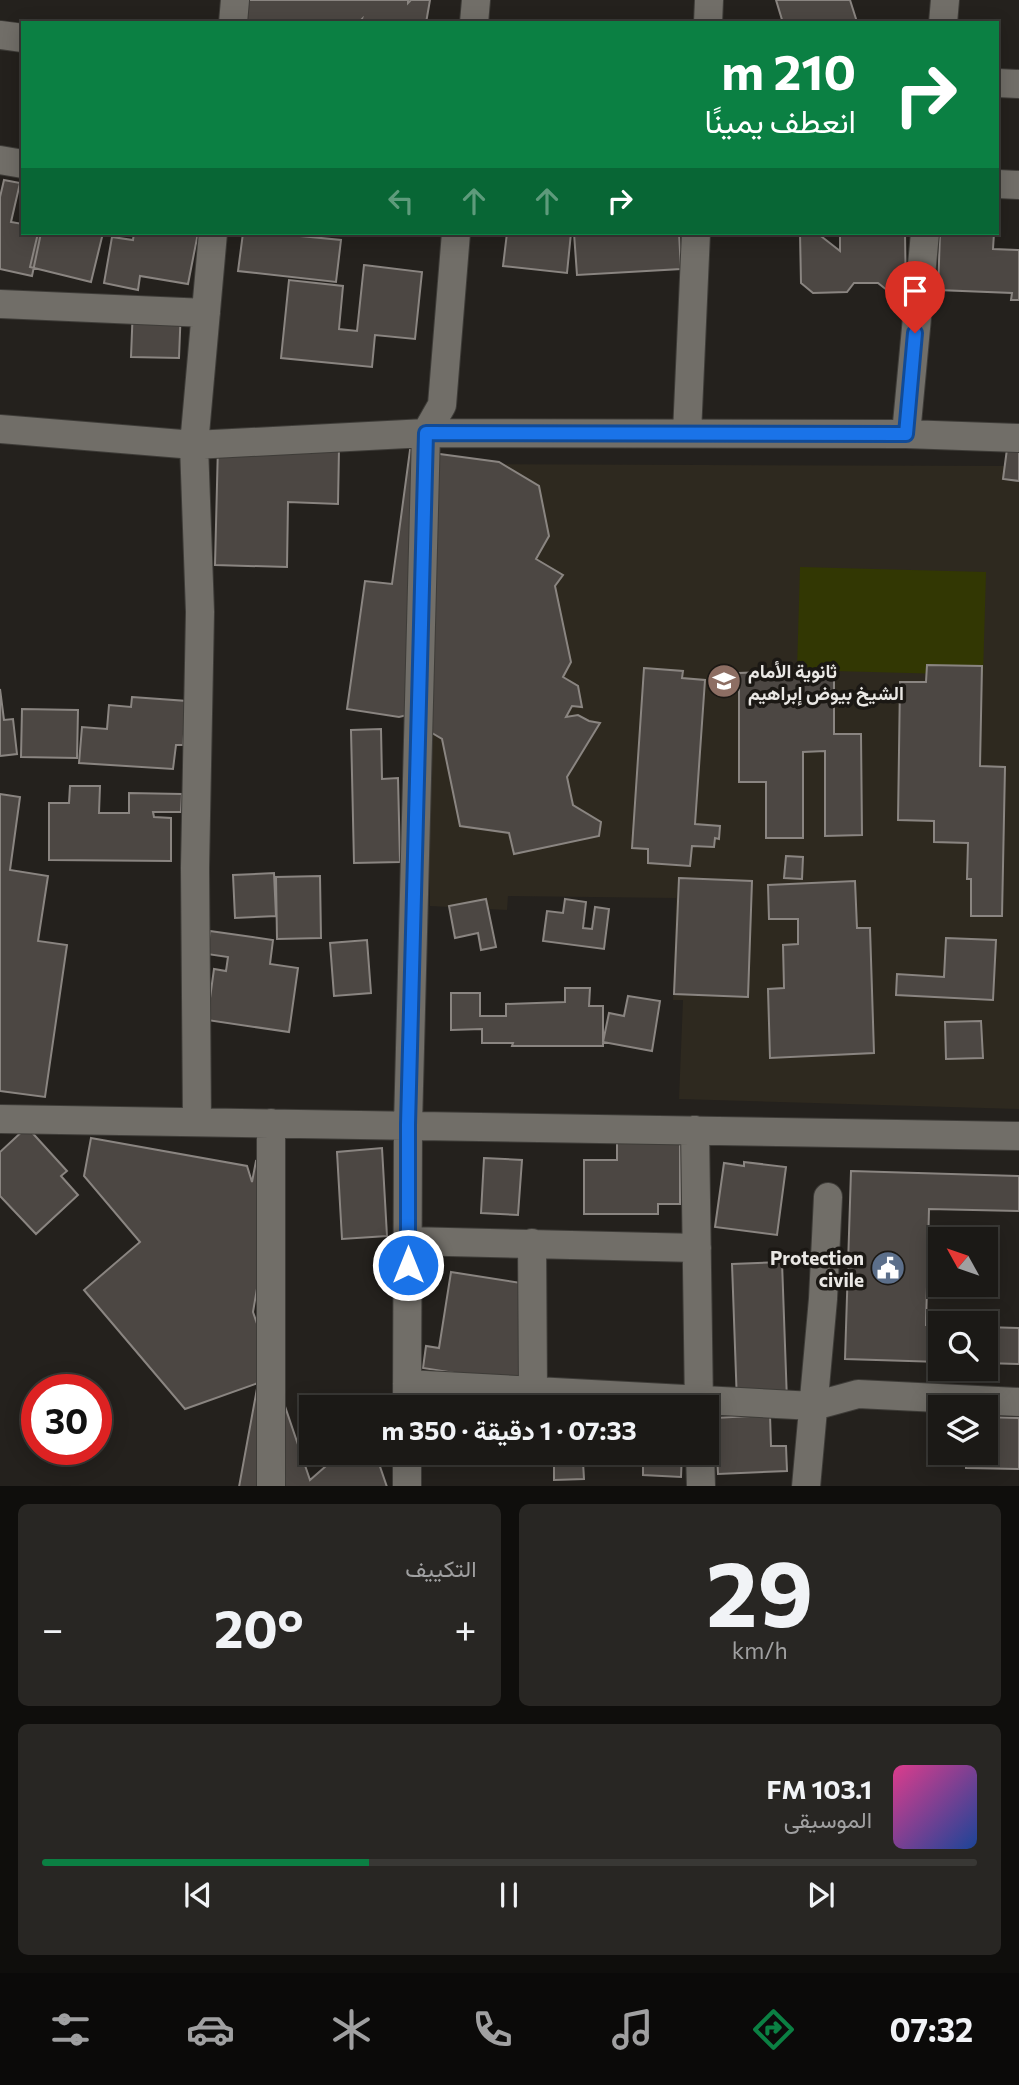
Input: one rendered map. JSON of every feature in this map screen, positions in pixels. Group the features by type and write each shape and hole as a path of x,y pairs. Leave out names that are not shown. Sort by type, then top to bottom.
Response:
{"street":[{"path":"233,21 235,0"},
{"path":"474,21 476,0"},
{"path":"708,21 709,0"},
{"path":"943,21 945,0"},
{"path":"0,35 21,38"},
{"path":"999,83 1019,84"},
{"path":"0,160 21,164"},
{"path":"999,184 1019,185"},
{"path":"197,1122 195,867 200,612 194,445 213,235"},
{"path":"456,235 442,405 426,433 408,1125 407,1395 533,1391 588,1395"},
{"path":"687,433 696,235"},
{"path":"906,434 925,235"},
{"path":"0,304 206,313"},
{"path":"0,429 194,445 426,433 906,434 1019,438"},
{"path":"0,1119 1019,1136"},
{"path":"271,1123 271,1486"},
{"path":"695,1130 699,1395"},
{"path":"806,1486 824,1298 828,1197"},
{"path":"408,1241 697,1248"},
{"path":"531,1244 533,1391"},
{"path":"719,1404 814,1406 858,1394 1019,1402"},
{"path":"407,1465 407,1486 429,1486"},
{"path":"700,1465 701,1486"}],"shaded area":[{"name":"ثانوية الأمام الشيخ بيوض إبراهيم","path":"427,464 1019,466 1019,1109 679,1099 683,1000 673,1000 676,898 508,896 507,910 430,906"}],"green space":[{"path":"800,567 986,572 983,675 797,670"}],"building":[{"path":"225,0 408,0 408,3 411,0 430,0 426,21 240,21"},
{"path":"776,0 850,0 857,21 782,21"},
{"path":"4,180 20,183 11,222 21,224 21,235 41,235 32,276 0,269 0,197"},
{"path":"38,235 103,235 91,282 30,267"},
{"path":"134,235 198,235 188,284 140,276 138,290 104,283 112,237 133,240"},
{"path":"243,235 301,235 341,240 336,282 238,271"},
{"path":"507,235 571,235 567,273 503,266"},
{"path":"574,235 679,235 681,269 577,275"},
{"path":"800,235 820,235 840,251 842,235 905,235 906,298 897,298 878,283 854,283 847,292 813,293 801,283"},
{"path":"940,235 994,235 993,249 1019,250 1019,300 1011,300 1012,293 938,290"},
{"path":"364,265 422,272 415,339 375,335 372,367 281,358 289,280 343,286 339,329 357,331"},
{"path":"133,306 181,307 179,358 131,357"},
{"path":"218,445 339,448 338,504 288,502 287,567 215,565"},
{"path":"1007,449 1019,451 1019,481 1003,479"},
{"path":"410,450 499,462 539,486 549,536 536,559 563,575 555,586 571,662 563,677 578,686 582,707 572,706 566,717 578,715 600,723 567,777 573,805 601,822 599,836 514,854 509,833 460,826 442,739 432,733 428,710 399,717 347,709 365,581 392,584"},
{"path":"927,665 982,666 980,766 1005,767 1002,916 971,916 971,879 967,879 968,843 934,842 934,821 898,820 900,682 926,682"},
{"path":"644,668 683,671 682,678 705,680 695,824 720,826 719,839 715,838 714,847 692,846 690,866 648,863 648,849 632,848"},
{"path":"834,671 834,734 861,734 862,835 825,836 825,751 803,752 803,838 766,838 766,782 739,782 739,673"},
{"path":"0,689 4,720 13,719 17,754 0,756"},
{"path":"132,697 187,701 183,745 176,745 173,769 79,763 82,727 107,729 109,705 131,707"},
{"path":"22,709 78,710 77,758 21,757"},
{"path":"381,729 382,779 398,778 400,862 354,863 351,730"},
{"path":"70,786 100,786 99,813 129,813 129,793 182,794 181,812 153,812 154,817 171,818 171,861 49,860 49,803 69,803"},
{"path":"0,794 20,797 10,870 48,876 38,941 67,945 45,1097 0,1091"},
{"path":"786,856 803,857 802,879 784,878"},
{"path":"274,873 276,916 235,918 233,875"},
{"path":"320,876 321,938 277,939 276,877"},
{"path":"679,878 752,881 748,997 674,994"},
{"path":"855,881 857,928 870,928 874,1053 770,1058 768,989 784,988 783,945 798,944 798,919 769,919 768,885"},
{"path":"486,899 496,947 481,950 478,933 455,938 449,906"},
{"path":"565,899 586,902 583,928 592,929 595,907 609,909 604,949 543,941 547,911 563,913"},
{"path":"210,931 273,940 270,964 298,968 289,1032 207,1020 214,969 226,971 228,957 207,954"},
{"path":"946,938 996,940 993,1000 896,995 897,974 944,977"},
{"path":"367,940 371,993 334,996 330,943"},
{"path":"565,988 590,988 589,1006 603,1006 603,1046 512,1046 513,1043 482,1043 482,1029 451,1030 451,993 480,993 480,1016 506,1016 506,1004 565,1002"},
{"path":"628,996 660,1001 652,1051 603,1042 609,1013 624,1016"},
{"path":"981,1021 983,1058 946,1059 945,1022"},
{"path":"27,1127 67,1171 61,1176 78,1195 36,1234 0,1196 0,1152"},
{"path":"617,1134 680,1134 680,1204 658,1204 658,1214 584,1214 584,1160 617,1160"},
{"path":"91,1138 247,1166 252,1182 256,1161 278,1165 253,1312 299,1448 299,1465 305,1465 310,1480 327,1465 379,1465 387,1486 239,1486 258,1383 185,1409 84,1290 140,1242 84,1176"},
{"path":"382,1148 387,1236 342,1239 337,1152"},
{"path":"484,1158 522,1160 518,1215 481,1213"},
{"path":"744,1162 786,1167 777,1235 715,1227 724,1163 744,1166"},
{"name":"Protection civile","path":"851,1171 1019,1176 1019,1211 929,1209 926,1325 928,1362 845,1359"},
{"path":"782,1262 787,1401 737,1403 732,1264"},
{"path":"451,1272 534,1285 518,1383 423,1368 426,1346 439,1348"},
{"path":"998,1327 1019,1328 1019,1364 998,1363"},
{"path":"770,1415 771,1446 786,1446 787,1471 718,1474 719,1418"},
{"path":"998,1417 1019,1418 1019,1469 966,1468 966,1465 998,1465"},
{"path":"554,1465 583,1465 584,1479 554,1480"},
{"path":"643,1465 681,1465 681,1477 643,1475"}],"place":[{"name":"ثانوية الأمام الشيخ بيوض إبراهيم","path":"724,681"},
{"name":"Protection civile","path":"888,1268"}],"route":[{"path":"408,1265 408,1125 426,433 906,434 915,333"}]}
